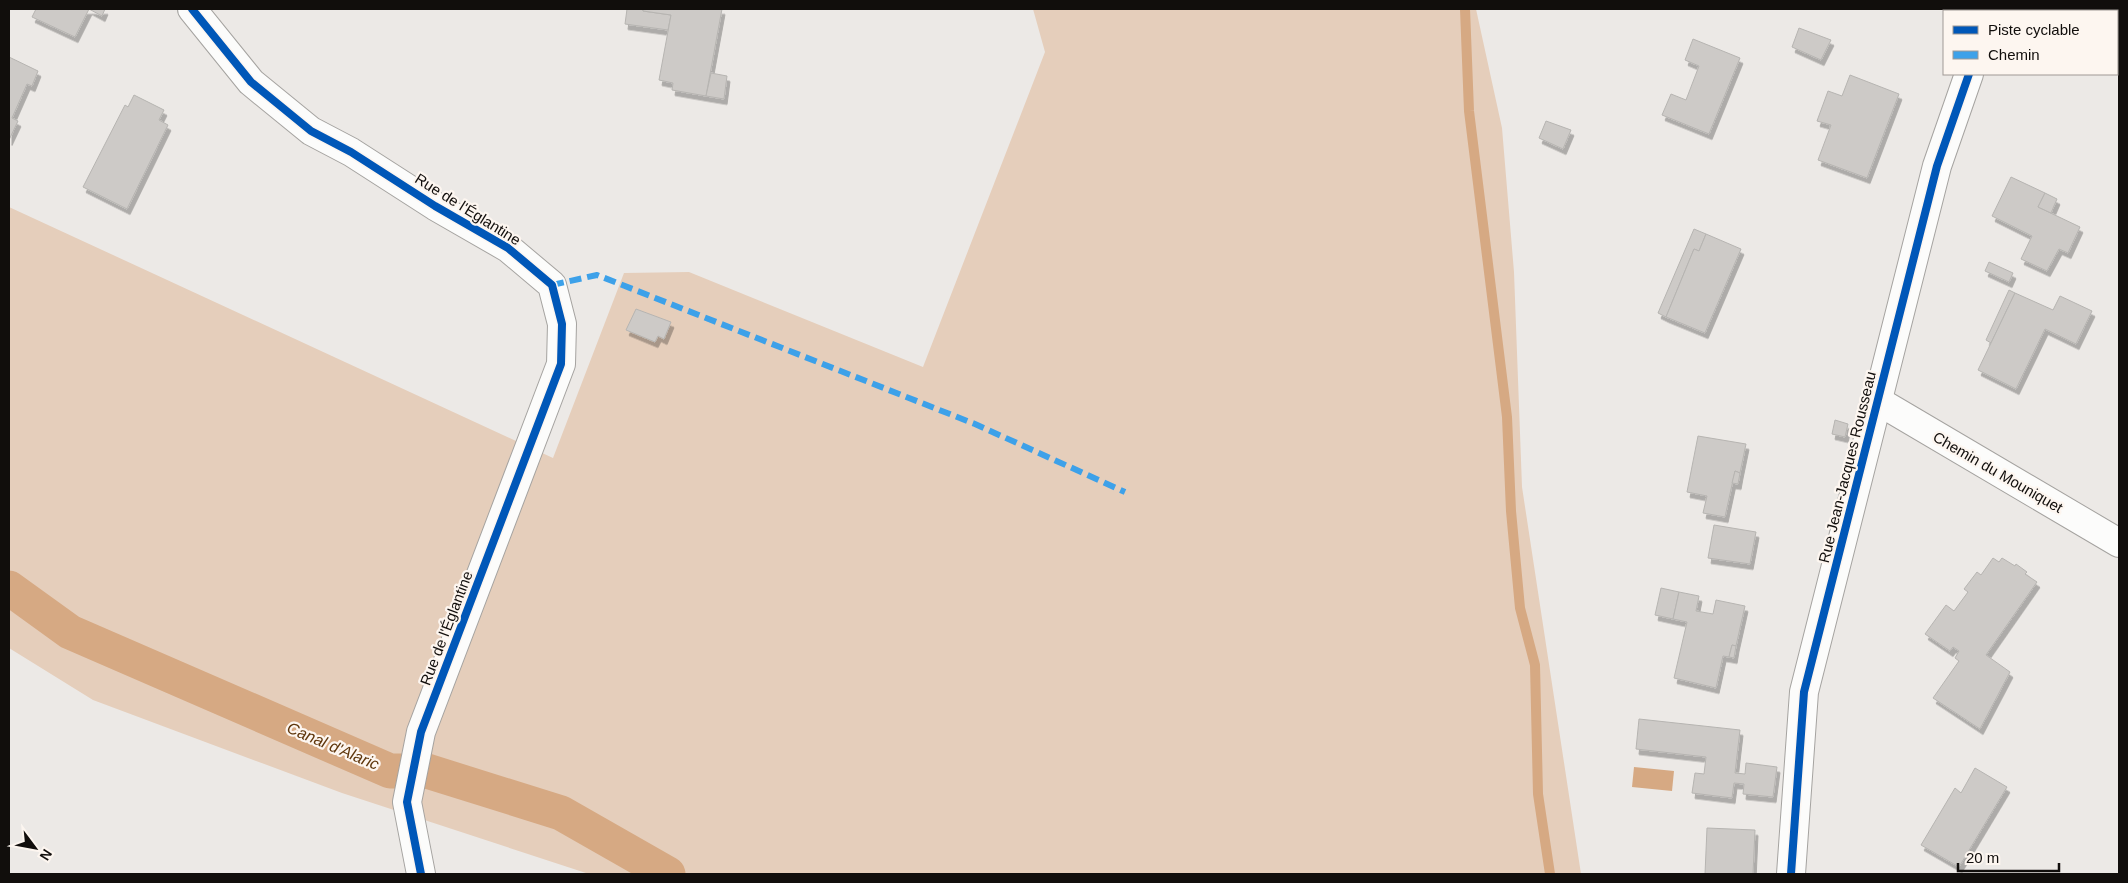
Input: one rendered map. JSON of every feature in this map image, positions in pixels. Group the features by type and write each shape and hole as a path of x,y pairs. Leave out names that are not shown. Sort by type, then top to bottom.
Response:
{"street":[{"name":"Rue de l'Églantine","path":"192,9 251,82 311,131 351,152 434,206 508,248 552,285 562,324 561,364 421,732 407,802 422,874"},
{"name":"Rue Jean-Jacques Rousseau","path":"1792,874 1804,692 1937,166 1969,75"},
{"name":"Chemin du Mouniquet","path":"1878,401 2119,543"}],"shaded area":[{"path":"1033,9 1476,9 1502,128 1514,272 1522,487 1581,874 589,874 342,793 93,700 9,648 9,207 553,458 624,273 689,272 923,367 1045,52"},
{"path":"1634,767 1674,771 1672,791 1632,787"}],"building":[{"path":"36,9 89,9 75,37 32,17"},
{"path":"89,9 105,9 102,16"},
{"path":"627,9 643,9 643,11 671,15 668,30 625,24"},
{"path":"643,9 722,9 706,96 672,90 673,83 659,80 671,15 643,11"},
{"path":"1799,28 1831,40 1821,60 1792,47"},
{"path":"1693,39 1740,58 1709,134 1662,115 1671,94 1686,100 1699,66 1685,60"},
{"path":"9,57 38,71 32,86 27,84 12,118 18,121 9,140"},
{"path":"711,73 727,76 724,99 706,96"},
{"path":"1850,75 1899,94 1867,178 1818,160 1831,125 1817,121 1828,91 1842,96"},
{"path":"134,95 164,110 159,120 168,125 127,209 83,187 125,105 128,107"},
{"path":"1546,121 1571,130 1563,149 1539,138"},
{"path":"2011,177 2045,193 2038,207 2080,227 2068,253 2059,249 2047,271 2021,259 2032,236 1992,216"},
{"path":"2045,193 2057,199 2051,213 2038,207"},
{"path":"1694,229 1706,234 1699,251 1694,249 1666,317 1658,313"},
{"path":"1706,234 1741,249 1705,333 1666,317 1694,249 1699,251"},
{"path":"1989,262 2013,273 2009,282 1985,271"},
{"path":"2009,290 2015,293 1991,343 1986,340"},
{"path":"2015,293 2053,310 2060,296 2092,311 2076,344 2045,329 2016,389 1978,370"},
{"path":"636,309 671,322 664,339 658,336 655,342 626,330"},
{"path":"1835,420 1848,424 1845,437 1832,434"},
{"path":"1698,436 1746,444 1740,473 1735,471 1725,517 1703,513 1707,496 1687,492"},
{"path":"1735,471 1740,473 1738,484 1732,483"},
{"path":"1714,525 1756,532 1750,564 1708,558"},
{"path":"1993,558 1999,562 2002,558 2015,566 2016,564 2027,572 2025,574 2037,582 1986,655 2010,672 1980,729 1933,698 1959,661 1955,658 1959,651 1953,647 1950,651 1925,634 1946,605 1954,611 1968,592 1964,589 1977,572 1981,575"},
{"path":"1661,588 1679,592 1673,619 1655,615"},
{"path":"1679,592 1699,596 1696,611 1713,614 1716,600 1745,606 1736,646 1732,645 1729,657 1723,656 1716,688 1674,678 1687,622 1673,619"},
{"path":"1732,645 1736,646 1734,658 1729,657"},
{"path":"1639,719 1740,730 1735,773 1745,774 1746,763 1777,767 1773,797 1743,794 1744,784 1734,783 1732,798 1692,793 1695,773 1704,774 1706,757 1636,749"},
{"path":"1975,768 2007,787 1959,867 1921,845 1955,788 1961,793"},
{"path":"1707,828 1755,830 1753,874 1705,874"}],"waterway":[{"path":"1465,9 1469,111 1507,417 1511,511 1520,608 1535,665 1538,794 1550,874"},
{"name":"Canal d'Alaric","path":"9,588 70,632 390,771 427,771 561,813 668,874"}],"marked path":[{"path":"552,285 597,275 975,424 1125,492"}],"cycle path":[{"path":"192,9 251,82 311,131 351,152 435,206 508,248 552,285 562,324 561,364 421,732 407,802 421,874"},
{"path":"1791,874 1804,692 1937,166 1969,75"}]}
